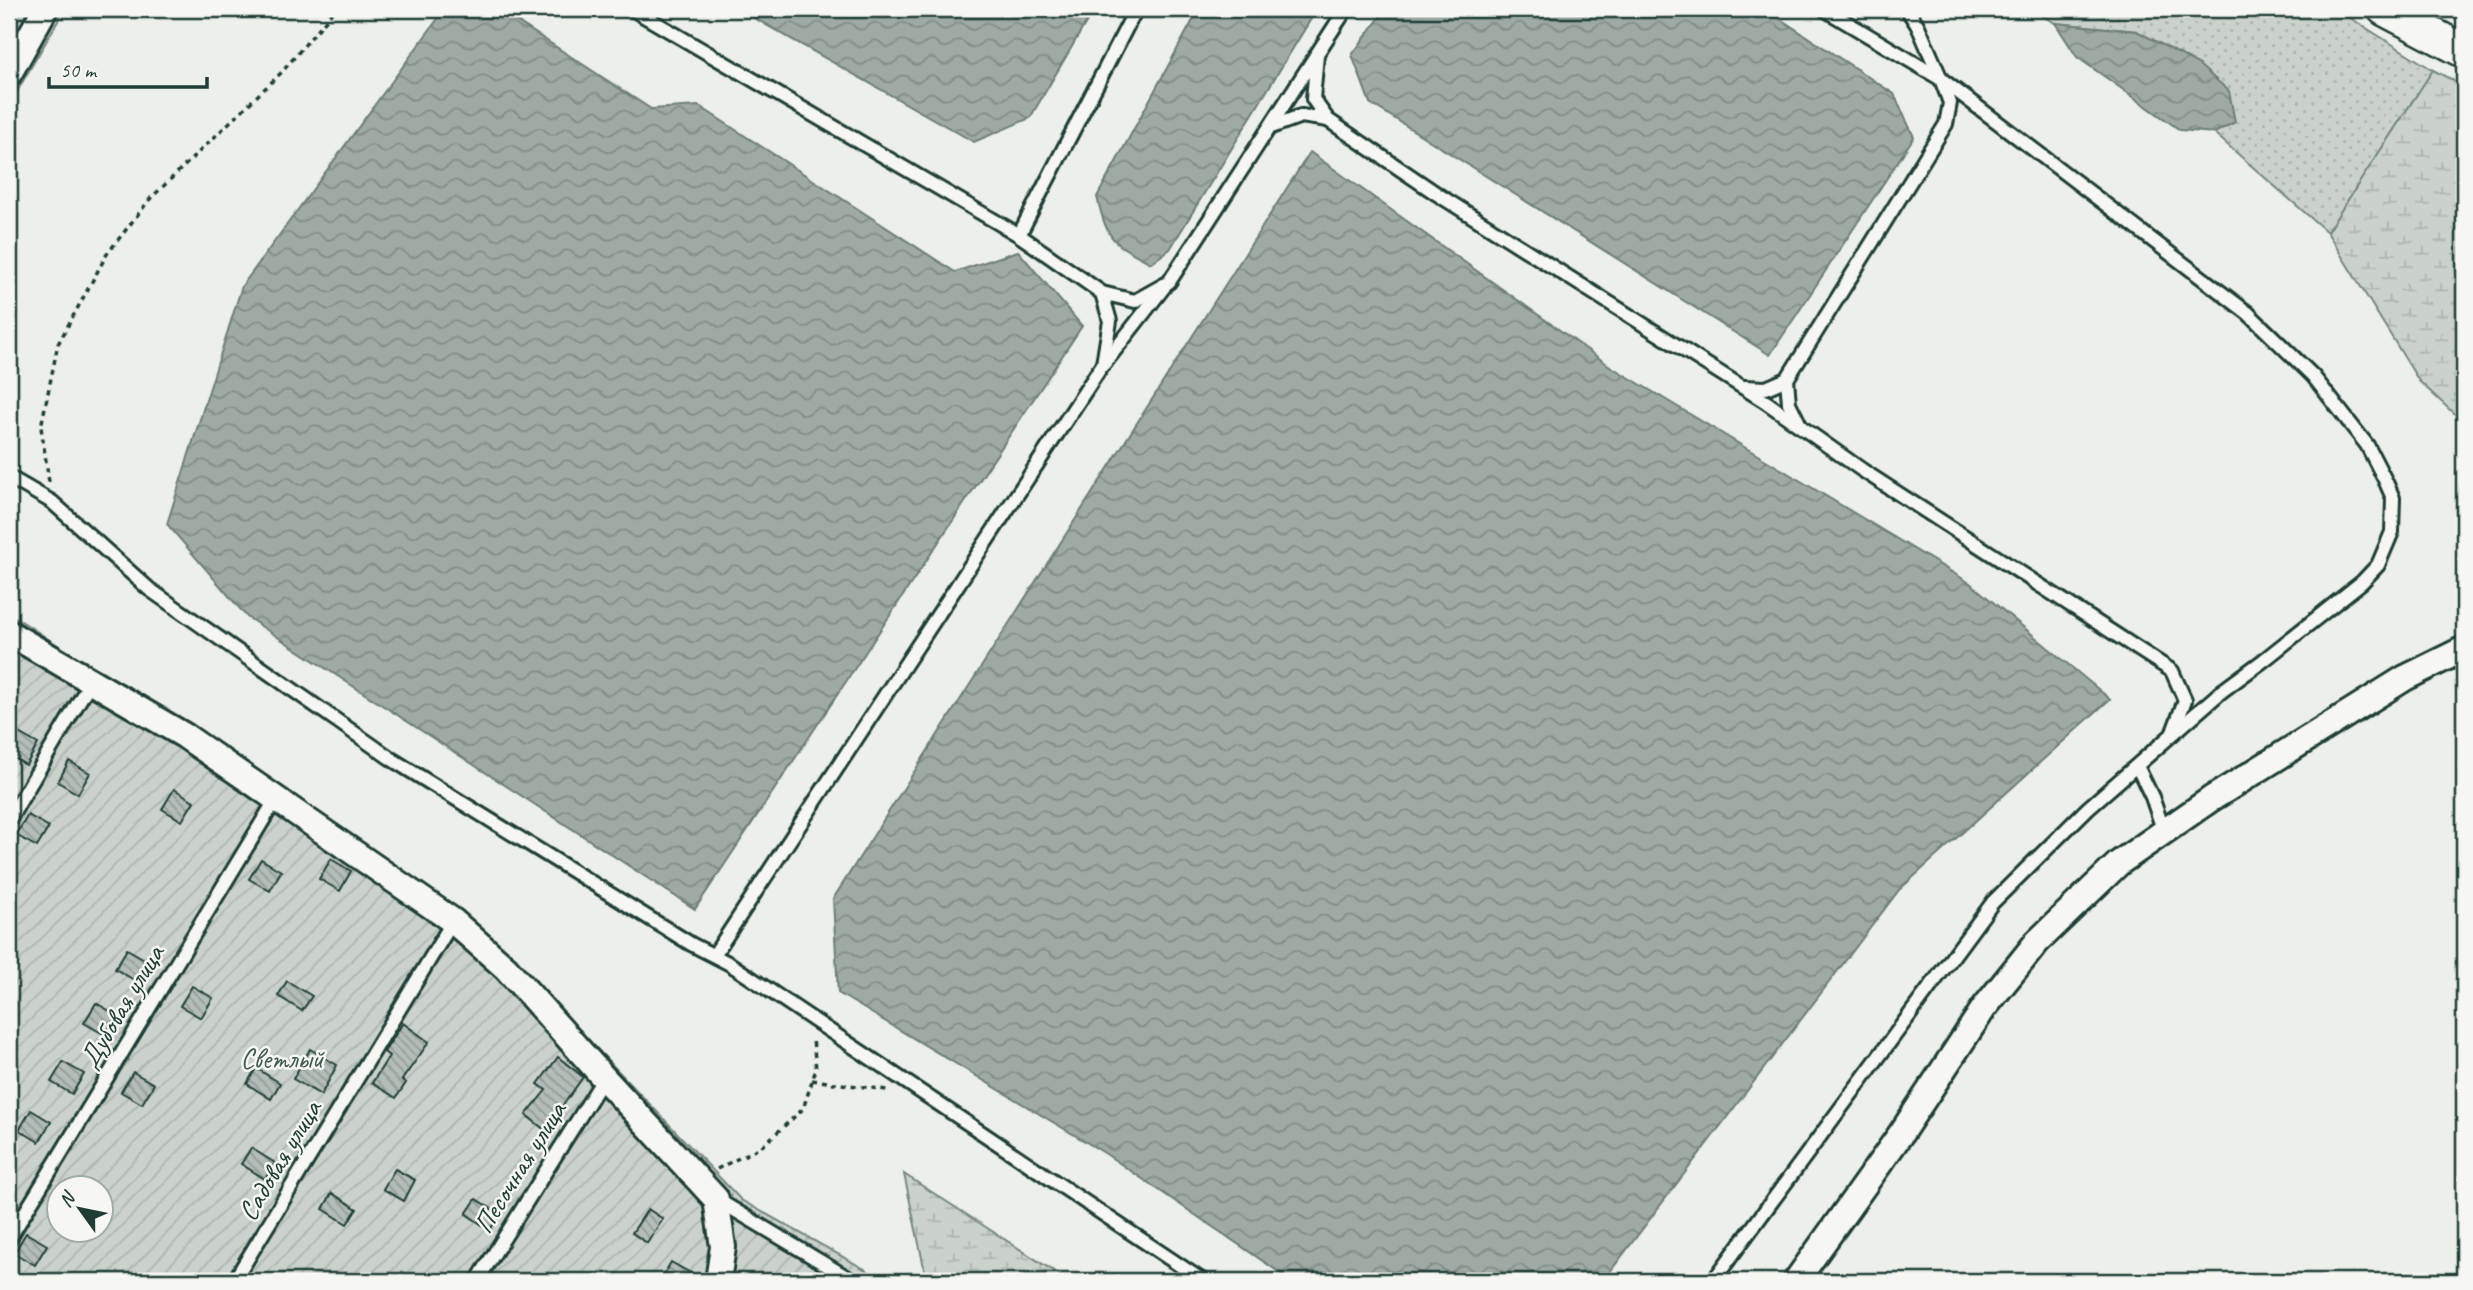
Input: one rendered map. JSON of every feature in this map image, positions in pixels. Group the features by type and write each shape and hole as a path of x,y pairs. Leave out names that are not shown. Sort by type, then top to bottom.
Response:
{"street":[{"path":"9,74 45,9"},
{"path":"2384,9 2464,51"},
{"path":"9,633 185,736 453,921 506,968 604,1079 716,1199 723,1247 718,1281"},
{"path":"1796,1281 1900,1135 1984,1008 2037,942 2119,863 2211,799 2394,685 2464,649"}],"lane":[{"path":"632,9 1019,235 1102,293 1135,301 1168,282"},
{"path":"1019,235 1136,9"},
{"path":"714,956 1104,364 1168,282 1346,9"},
{"path":"1713,1281 1993,902 2088,808 2171,735 2222,691 2362,582 2378,565 2392,532 2393,498 2367,445 2321,386 2248,313 1941,79 1824,9"},
{"path":"1741,386 1766,388 1787,379 1946,124 1950,103 1918,26 1907,9"},
{"path":"1317,55 1313,99 1328,120 1437,194 1741,386 1873,478 2172,671 2185,700 2171,735"},
{"path":"1268,129 1301,116 1328,120"},
{"path":"1102,293 1110,321 1104,364"},
{"path":"1787,379 1789,403 1801,427"},
{"path":"9,477 52,502 149,589 393,760 730,964 1203,1281"},
{"path":"9,820 91,681"},
{"path":"2137,766 2152,797 2164,832"},
{"name":"Дубовая улица","path":"9,1239 275,799"},
{"name":"Садовая улица","path":"234,1281 453,921"},
{"name":"Песочная улица","path":"477,1281 604,1079"},
{"path":"716,1199 853,1281"}],"path":[{"path":"52,502 41,427 58,344 107,254 150,199 282,72 335,9"},
{"path":"697,1179 761,1147 803,1108 816,1069 811,1018"},
{"path":"812,1080 926,1095"}],"green space":[{"path":"9,9 65,9 9,105"},
{"path":"2030,9 2336,9 2433,70 2327,232 2214,133 2235,122 2137,31 2055,23"},
{"path":"2433,70 2464,86 2464,423 2419,381 2327,232"},
{"name":"Светлый","path":"9,613 455,906 525,973 741,1200 886,1281 9,1281"},
{"path":"904,1174 1069,1281 927,1281"}],"water":[{"path":"445,9 498,9 651,109 699,106 955,272 1018,251 1082,326 695,909 247,617 167,524 242,286"},
{"path":"738,9 1094,9 1030,118 974,142"},
{"path":"1199,9 1317,9 1170,249 1151,263 1113,239 1104,223 1097,197"},
{"path":"1386,9 1765,9 1894,94 1914,137 1770,355 1370,103 1352,55"},
{"path":"2055,23 2137,31 2198,64 2229,91 2235,122 2214,133 2180,130 2077,57"},
{"path":"1310,152 1610,366 1970,583 2110,699 1899,890 1603,1281 1292,1281 1106,1154 838,993 833,899"}],"building":[{"path":"17,732 38,744 26,765 9,755 9,746"},
{"path":"69,761 90,773 78,794 58,782"},
{"path":"174,789 194,801 182,821 162,809"},
{"path":"28,815 49,827 37,847 16,835"},
{"path":"261,859 281,871 270,891 249,879"},
{"path":"331,859 351,871 340,891 319,879"},
{"path":"127,949 148,961 136,981 115,969"},
{"path":"287,981 312,996 302,1011 278,996"},
{"path":"192,986 213,998 201,1018 180,1006"},
{"path":"96,1003 117,1015 105,1035 84,1023"},
{"path":"403,1023 429,1042 402,1080 406,1083 396,1098 372,1083 389,1056 384,1052"},
{"path":"310,1049 337,1065 321,1095 293,1079"},
{"path":"558,1057 583,1077 545,1130 526,1115 546,1090 538,1084"},
{"path":"63,1062 84,1074 72,1094 51,1082"},
{"path":"256,1068 280,1083 271,1099 247,1084"},
{"path":"133,1072 154,1084 142,1104 121,1092"},
{"path":"31,1110 51,1122 39,1142 19,1130"},
{"path":"251,1148 275,1163 265,1179 241,1164"},
{"path":"395,1169 415,1180 404,1201 383,1189"},
{"path":"332,1193 357,1209 347,1224 323,1209"},
{"path":"476,1199 500,1214 490,1230 466,1214"},
{"path":"648,1209 663,1219 647,1243 632,1233"},
{"path":"26,1233 47,1245 35,1265 14,1253"},
{"path":"671,1262 703,1280 703,1281 660,1281"}]}
